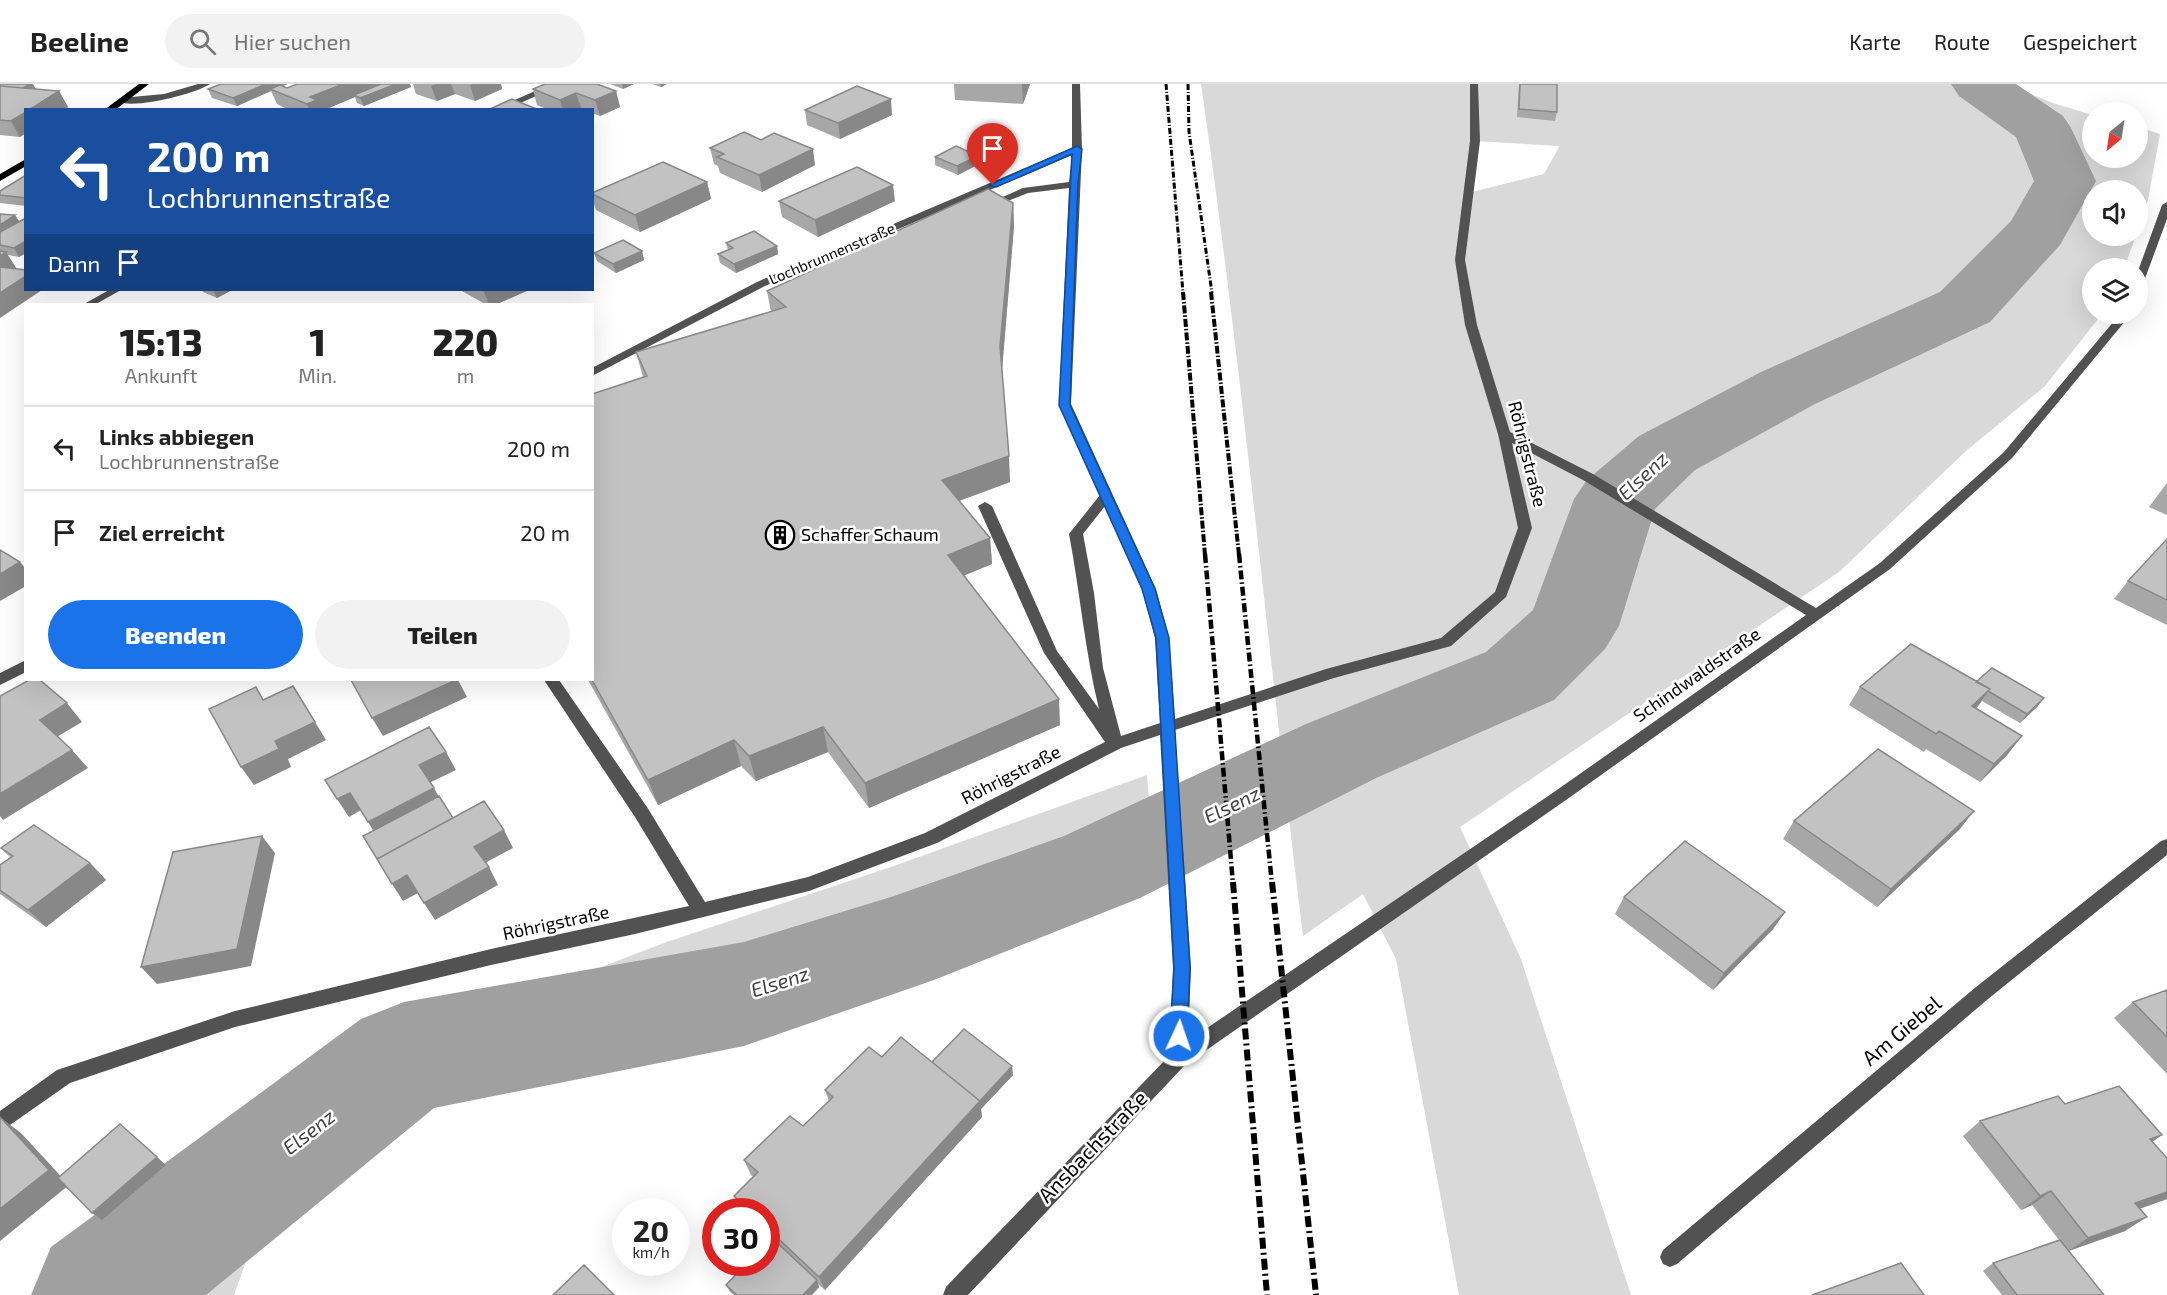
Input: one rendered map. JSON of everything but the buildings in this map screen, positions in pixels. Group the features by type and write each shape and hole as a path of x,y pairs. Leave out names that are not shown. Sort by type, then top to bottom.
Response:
{"main road":[{"path":"111,108 145,84"},
{"path":"0,178 24,163"}],"street":[{"path":"121,101 143,101 181,93 206,84"},
{"path":"501,108 558,84"},
{"path":"1076,84 1077,149 1065,405 1149,589 1162,638 1182,968 1178,1059"},
{"name":"Röhrigstraße","path":"0,1123 64,1076 235,1019 809,884 931,838 1115,744 1331,673 1446,642 1501,594 1525,528 1504,434 1471,325 1460,260 1474,141 1474,84"},
{"path":"143,101 154,108"},
{"name":"Lochbrunnenstraße","path":"594,372 761,284 1077,149"},
{"path":"976,211 1026,190 1074,184"},
{"path":"2148,258 2167,205"},
{"path":"91,303 115,291"},
{"name":"Schindwaldstraße","path":"1244,1012 1560,796 1886,566 2008,455 2117,324"},
{"path":"1504,434 1588,477 1816,614"},
{"path":"1106,496 1076,534 1087,593 1096,668 1115,744"},
{"path":"985,506 1051,653 1115,744"},
{"path":"0,680 24,666"},
{"path":"552,681 641,812 702,911"},
{"name":"Am Giebel","path":"1670,1257 1982,993 2167,846"},
{"name":"Ansbachstraße","path":"954,1295 970,1285 1178,1059 1244,1012"}],"shaded area":[{"path":"1201,84 2006,84 2082,112 2082,168 2148,168 2148,130 2160,134 2148,200 2148,180 2082,180 2082,246 2132,246 2128,258 2082,258 2082,324 2094,324 2045,386 1966,451 1839,572 1460,827 1521,959 1631,1295 1459,1295 1396,959 1363,894 1303,936 1242,403","holes":["1475,141 1559,147 1544,174 1468,193"]},
{"path":"1147,775 1155,873 884,971 712,1012 470,1034 274,1184 216,1129 476,1015 664,943 891,867"},
{"path":"274,1184 234,1295 120,1295"}],"waterway":[{"name":"Elsenz","path":"99,1295 404,1058 744,994 894,945 1102,867 1341,751 1520,676 1573,626 1616,499 1667,453 1788,388 1965,307 2037,231 2065,181 2042,128 1979,84"}],"railway":[{"path":"1166,84 1183,293"},
{"path":"1188,84 1189,132 1212,293"},
{"path":"1183,292 1205,555"},
{"path":"1211,292 1239,555"},
{"path":"1205,554 1233,884"},
{"path":"1239,554 1272,884"},
{"path":"1233,882 1267,1295"},
{"path":"1272,882 1316,1295"}],"place":[{"name":"Schaffer Schaum","path":"780,535"}],"route":[{"path":"993,185 1077,149 1065,405 1149,589 1162,638 1182,968 1179,1036"}]}
